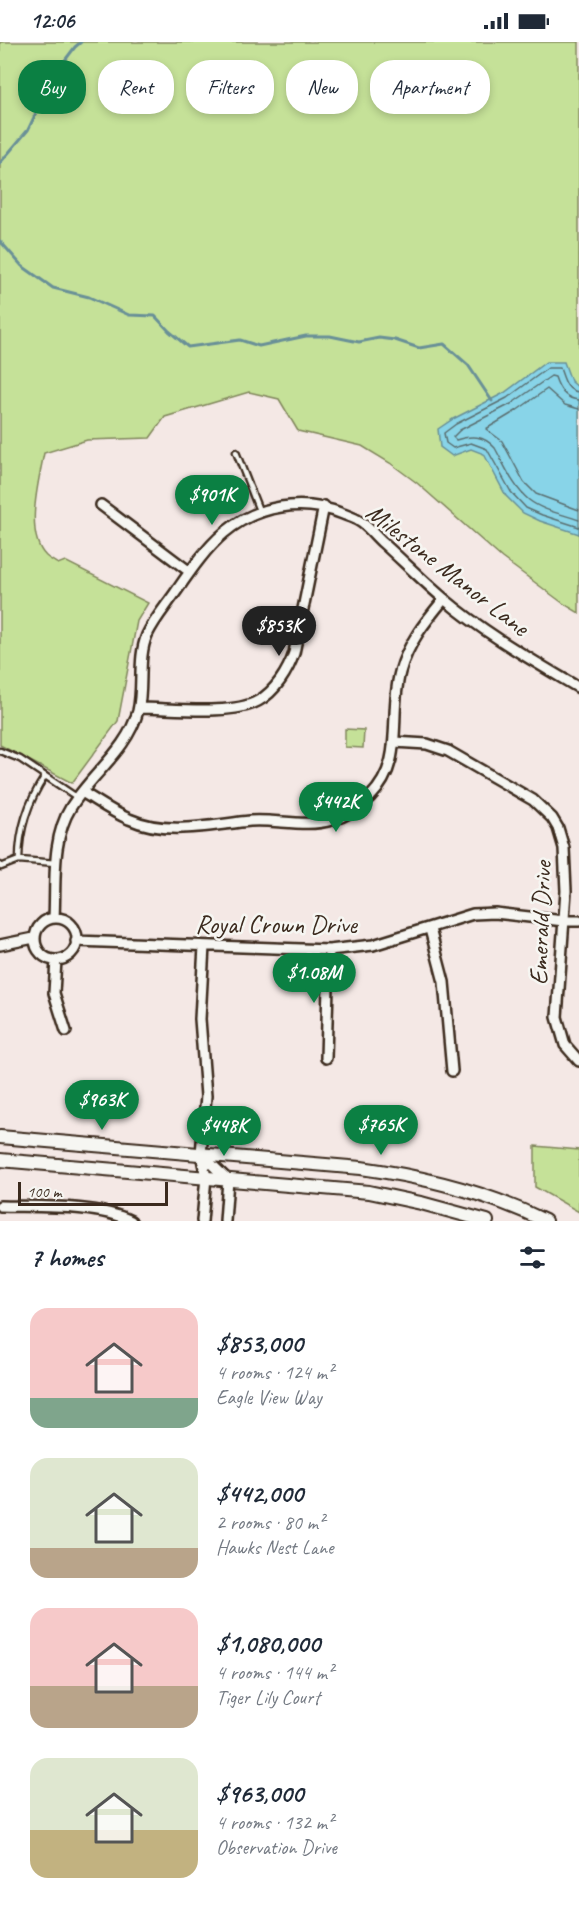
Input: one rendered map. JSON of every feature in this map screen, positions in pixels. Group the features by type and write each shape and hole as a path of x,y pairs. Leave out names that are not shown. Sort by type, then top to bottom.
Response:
{"street":[{"name":"Milestone Manor Lane","path":"54,918 56,863 62,829 70,809 123,745 133,726 139,708 142,652 148,634 190,572 223,534 249,516 277,507 302,504 324,506 359,521 444,599 498,639 579,688"},
{"path":"101,505 190,572"},
{"path":"139,708 234,709 259,700 273,688 289,667 294,653 324,506"},
{"path":"80,795 131,820 157,827 188,829 258,820 313,823 332,820 358,809 379,788 391,764 396,696 405,656 418,630 444,599"},
{"name":"Emerald Drive","path":"394,742 427,744 448,751 533,800 552,818 558,828 564,848 566,891 557,1017 565,1045 579,1061"},
{"name":"Royal Crown Drive","path":"76,941 328,950 373,945 473,914 495,913 579,921"},
{"path":"54,918 62,919 69,924 75,931 76,941 75,950 69,956 56,960 42,956 36,947 34,938 36,930 42,924 54,918"},
{"path":"430,928 444,982 452,1071"},
{"path":"0,945 34,938"},
{"path":"202,1221 206,1178 201,1154 206,1096 200,1020 204,946"},
{"path":"326,1058 328,950"},
{"path":"56,960 54,993 66,1031"},
{"path":"0,1137 361,1168 413,1176 483,1194 545,1221"},
{"path":"201,1154 228,1180"},
{"path":"0,1160 369,1192 488,1221"},
{"path":"225,1221 228,1180"},
{"path":"0,1206 51,1207 109,1213 131,1221"}],"lane":[{"path":"236,452 260,513"},
{"path":"0,751 20,759 80,795"},
{"path":"19,860 22,826 28,806 45,776"},
{"path":"0,866 19,860 56,863"}],"green space":[{"path":"0,42 579,42 579,613 502,558 417,483 390,463 362,446 298,431 279,399 249,392 165,417 150,438 87,440 44,453 34,521 39,546 46,556 58,564 65,561 148,603 137,621 118,721 72,783 0,745"},
{"path":"345,729 364,730 363,748 345,747"},
{"path":"535,1146 579,1150 579,1212 535,1187"}],"water":[{"path":"546,362 564,362 571,381 579,388 579,534 523,513 506,496 484,454 471,449 452,456 440,447 438,429 504,393"}],"waterway":[{"path":"0,163 28,130 44,88 81,42"},
{"path":"0,241 22,266 53,288 89,297 129,315 155,316 188,347 240,340 259,346 306,336 330,336 359,342 379,338 395,340 419,348 444,344 468,365 492,401"}]}
